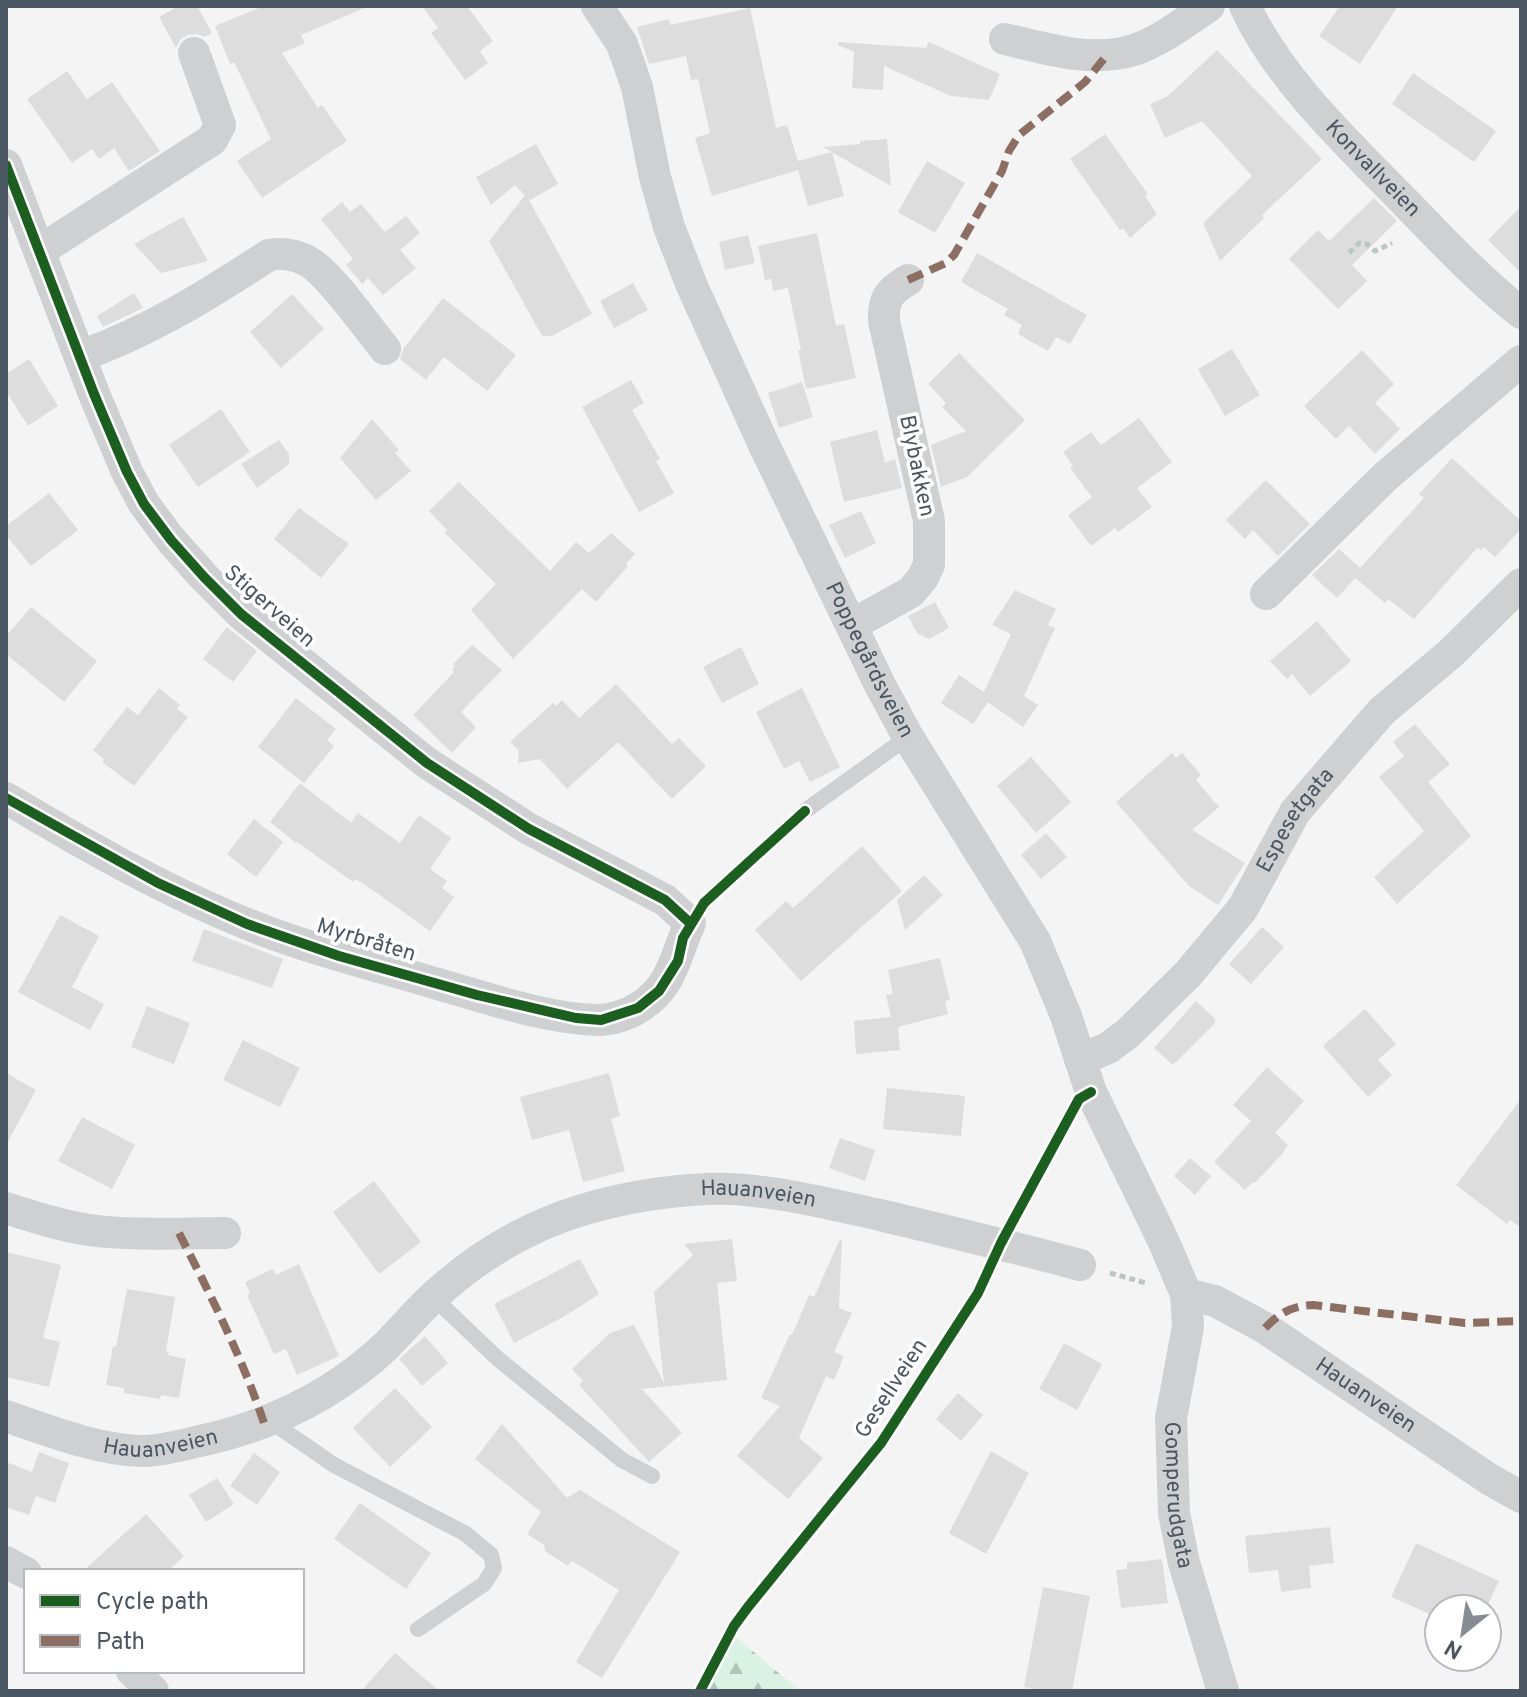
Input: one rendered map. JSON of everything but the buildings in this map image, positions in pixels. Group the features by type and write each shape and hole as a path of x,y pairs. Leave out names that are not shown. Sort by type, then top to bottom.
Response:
{"street":[{"name":"Poppegårdsveien","path":"597,6 622,44 637,87 655,177 669,227 692,286 764,445 908,737 1035,941 1062,1005 1091,1092 1186,1294"},
{"path":"1005,39 1067,54 1107,55 1134,50 1209,6"},
{"name":"Konvallveien","path":"1245,6 1291,78 1358,154 1443,241 1521,313"},
{"path":"41,250 212,140 220,125 194,53"},
{"name":"Stigerveien","path":"6,165 127,472 144,504 171,540 241,614 427,763 529,829 652,892 690,923"},
{"path":"80,356 123,341 195,302 269,255 281,252 316,266 385,349"},
{"name":"Blybakken","path":"852,625 911,592 929,565 929,521 884,321 886,297 892,289 908,280"},
{"path":"1266,594 1385,477 1521,361"},
{"name":"Espesetgata","path":"1080,1060 1108,1048 1127,1034 1188,974 1243,908 1295,812 1322,780 1382,711 1451,653 1521,584"},
{"name":"Myrbråten","path":"6,798 158,883 247,924 339,956 477,995 576,1018 601,1020 623,1015 638,1008 659,991 678,961 690,923"},
{"name":"Hauanveien","path":"6,1416 95,1443 146,1451 235,1433 270,1421 346,1381 385,1347 433,1297 501,1245 546,1222 584,1209 652,1194 709,1189 771,1194 836,1205 1001,1243 1080,1265"},
{"path":"6,1208 88,1230 137,1234 225,1233"},
{"name":"Hauanveien","path":"1186,1294 1215,1301 1265,1328 1489,1479 1521,1497"},
{"name":"Gomperudgata","path":"1186,1294 1188,1327 1171,1418 1174,1513 1184,1563 1223,1691"},
{"path":"6,1562 24,1572"},
{"path":"134,1673 153,1691"}],"lane":[{"path":"805,811 908,737"},
{"path":"433,1297 497,1358 622,1460 652,1476"},
{"path":"270,1421 334,1465 466,1534 491,1555 494,1568 484,1584 418,1629"}],"path":[{"path":"1349,253 1359,243 1367,244 1375,251 1392,243"},
{"path":"1080,1265 1186,1294"}],"green space":[{"path":"729,1631 800,1691 700,1691"}],"marked path":[{"path":"908,280 946,263 954,255 1019,135 1085,82 1107,55"},
{"path":"179,1233 236,1350 264,1423"},
{"path":"1265,1328 1286,1311 1313,1305 1465,1323 1521,1321"}],"cycle path":[{"path":"6,165 127,472 144,504 204,577 241,614 427,763 529,829 665,900 690,923"},
{"path":"6,798 158,883 247,924 339,956 477,995 576,1018 601,1020 638,1008 659,991 678,961 683,938 704,903 805,811"},
{"name":"Gesellveien","path":"700,1691 734,1626 881,1443 978,1293 1001,1243 1079,1099 1091,1092"}]}
